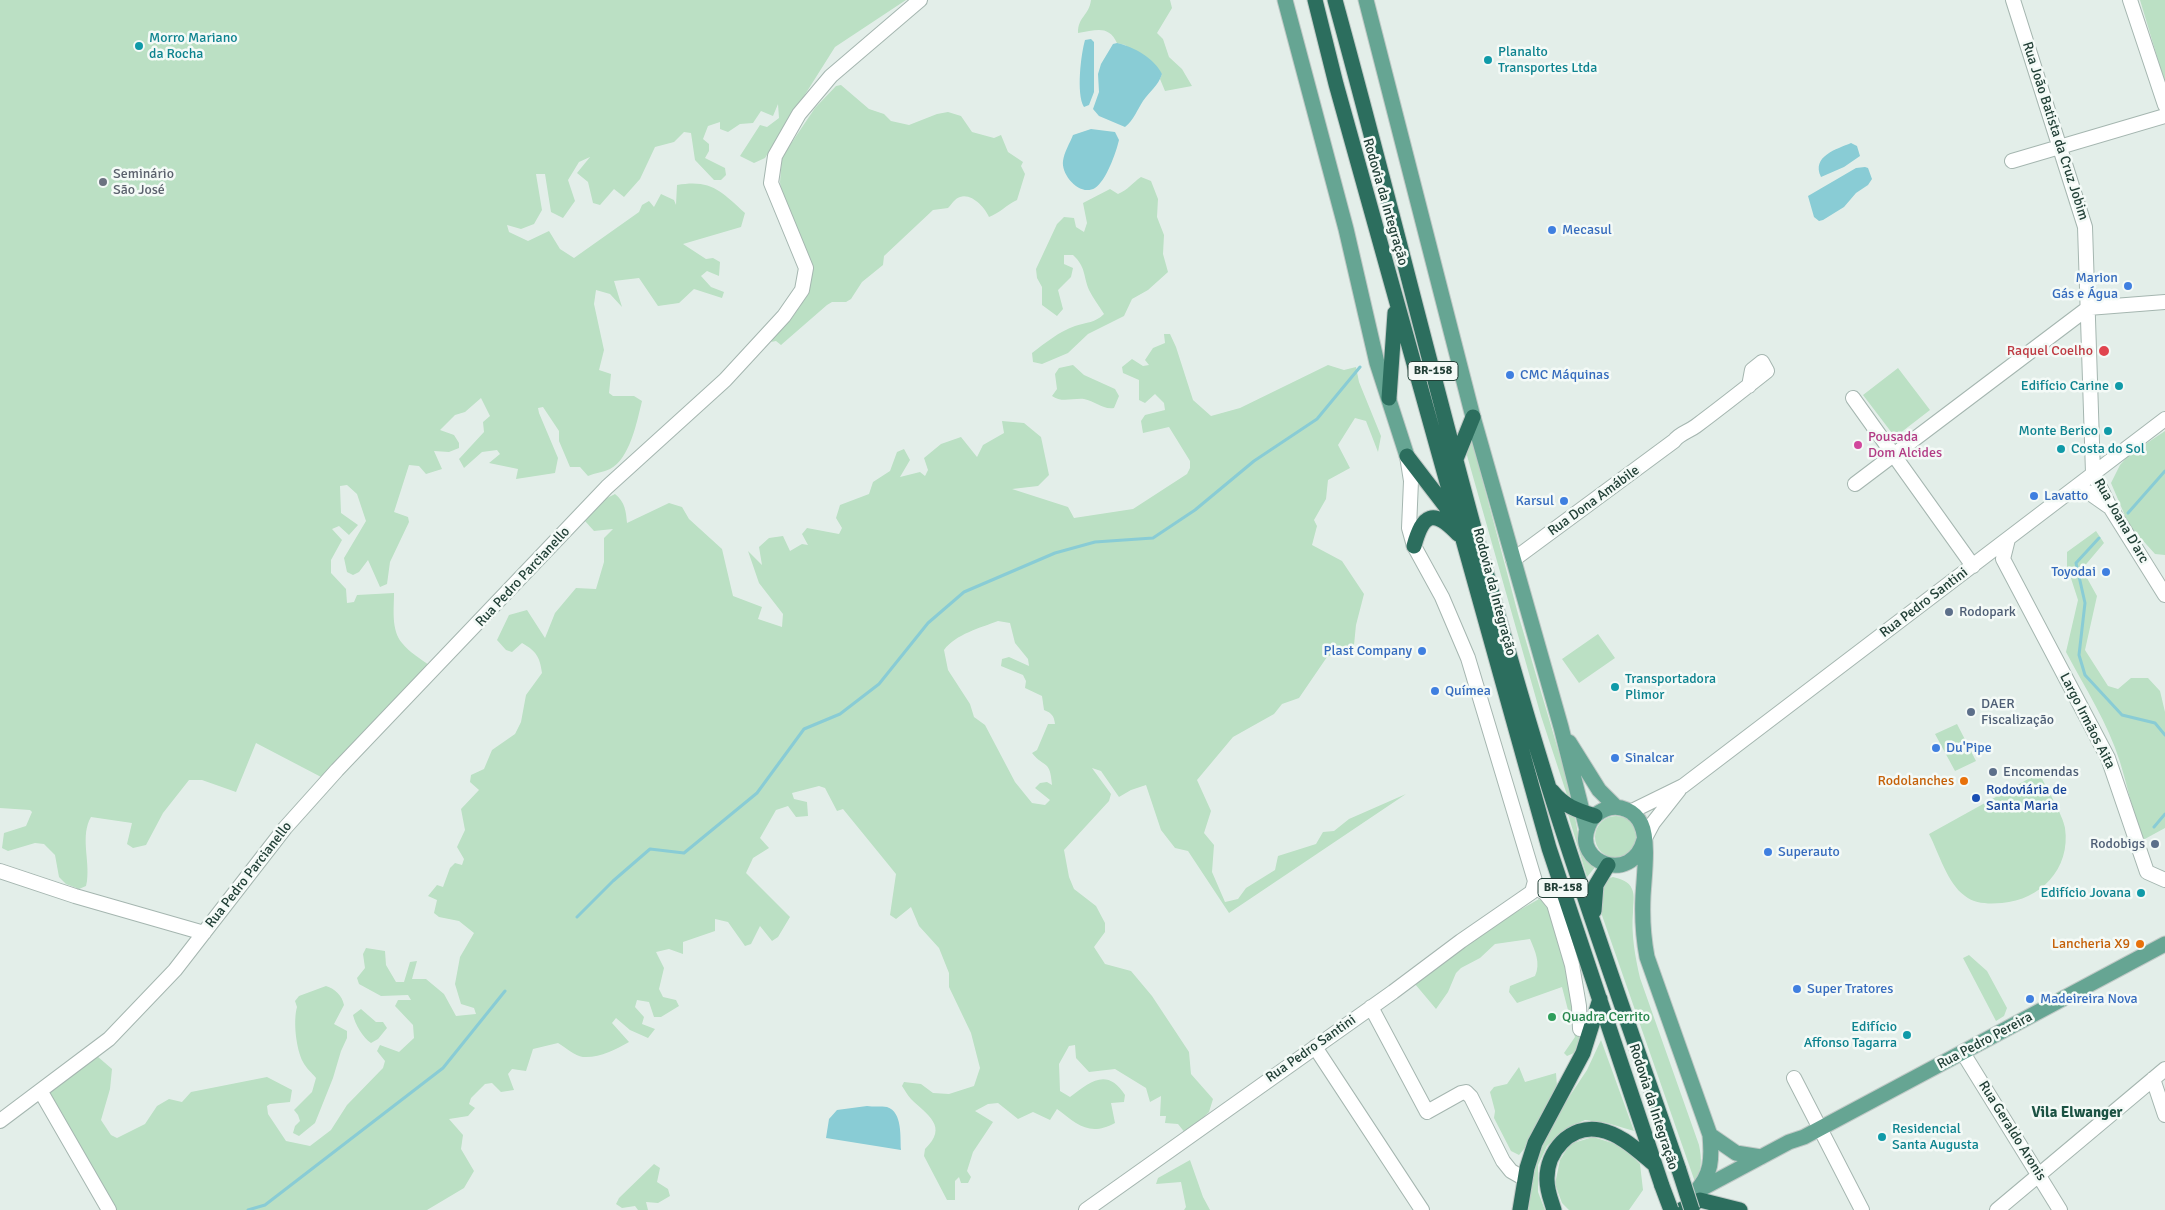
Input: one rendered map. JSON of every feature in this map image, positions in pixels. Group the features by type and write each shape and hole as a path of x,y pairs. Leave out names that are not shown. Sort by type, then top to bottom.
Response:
{"highway":[{"name":"BR-158","path":"1305,0 1336,84"},
{"name":"Rodovia da Integração","path":"1314,0 1396,302 1547,841 1671,1210"},
{"name":"Rodovia da Integração","path":"1335,0 1456,459 1548,786 1679,1170 1696,1201"},
{"name":"BR-158","path":"1342,0 1349,51"},
{"name":"BR-158","path":"1389,398 1396,302"},
{"path":"1456,459 1473,417"},
{"name":"BR-158","path":"1407,456 1458,522"},
{"name":"BR-158","path":"1414,546 1418,531 1424,521 1435,516 1446,522 1462,539"},
{"path":"1548,786 1561,802 1569,808 1588,814"},
{"path":"1594,925 1593,894 1596,885 1615,865"},
{"path":"1520,1210 1524,1179 1535,1143 1583,1053 1600,999"},
{"path":"1554,1210 1547,1179 1550,1163 1560,1142 1570,1134 1586,1129 1613,1134 1654,1164"},
{"path":"1681,1210 1696,1201"},
{"path":"1662,1210 1696,1201 1740,1210"}],"main road":[{"name":"BR-158","path":"1285,0 1346,229 1377,363 1407,456"},
{"name":"BR-158","path":"1366,0 1473,417 1561,727 1588,814"},
{"name":"BR-158","path":"1561,727 1599,790 1623,809"},
{"path":"1643,898 1638,879 1615,865 1593,856 1586,839 1588,814 1623,809 1641,824 1644,840 1643,936 1647,956 1710,1135 1712,1154 1710,1168 1696,1201"},
{"path":"1615,865 1637,856 1644,840"},
{"name":"Rua Pedro Pereira","path":"1696,1201 1761,1157 1789,1142 1804,1138 1886,1092 1963,1053 2165,944"},
{"path":"1710,1135 1736,1153 1761,1157"},
{"name":"Rua Pedro Pereira","path":"1696,1201 1792,1150 1804,1138"}],"street":[{"name":"Rua Pedro Parcianello","path":"0,1121 109,1039 175,970 285,828 337,770 607,487 724,380 784,316 802,290 806,268 771,183 775,156 799,114 831,76 920,0"},
{"name":"Rua João Batista da Cruz Jobim","path":"2013,0 2085,227 2093,473"},
{"path":"2130,0 2165,105"},
{"path":"2012,161 2165,116"},
{"path":"1855,484 2088,308 2165,302"},
{"name":"Rua Dona Amábile","path":"1513,560 1674,441 1679,442 1690,434 1693,428 1749,386"},
{"path":"1853,398 1973,566"},
{"name":"Rua Pedro Santini","path":"1644,840 1653,823 1683,786 2165,419"},
{"name":"BR-158","path":"1407,456 1411,481 1409,528 1414,546 1442,596 1468,658 1535,881 1534,887"},
{"name":"Rua Joana D'arc","path":"2093,473 2110,507 2165,595"},
{"path":"2072,490 2088,492 2110,507"},
{"path":"1986,555 2003,559 2008,539"},
{"name":"Largo Irmãos Aita","path":"2003,559 2108,758 2146,872 2165,880"},
{"name":"Rua Pedro Santini","path":"1623,809 1683,786"},
{"path":"0,871 75,896 204,933"},
{"path":"1534,887 1545,893 1554,904 1572,965 1579,1006 1580,1029"},
{"name":"Rua Pedro Santini","path":"1086,1210 1371,1007 1461,940 1532,892 1534,887"},
{"path":"1371,1007 1427,1112 1466,1092 1471,1097 1503,1161 1511,1171 1524,1179"},
{"path":"1315,1047 1422,1210"},
{"name":"Rua Geraldo Aronis","path":"1963,1053 2060,1210"},
{"path":"1997,1210 2165,1069"},
{"path":"1794,1078 1862,1210"},
{"path":"2153,1079 2165,1114"},
{"path":"41,1092 108,1210"}],"green space":[{"path":"0,0 906,0 835,47 765,158 754,163 740,156 760,125 767,127 779,118 778,104 773,116 761,111 753,123 740,124 728,132 720,129 720,122 708,126 703,139 709,144 709,151 705,158 725,168 726,175 721,180 714,180 695,160 691,133 684,132 674,142 655,147 640,179 624,197 614,189 600,205 593,203 588,182 577,173 590,157 579,162 568,180 575,201 563,218 551,212 545,174 536,174 542,210 534,224 521,229 507,225 509,232 528,241 549,231 560,249 574,258 639,212 642,205 649,201 654,207 661,194 674,200 676,205 677,185 699,184 715,188 745,213 741,227 683,244 706,259 713,258 720,262 719,276 707,271 701,276 711,287 724,292 722,298 694,289 679,303 658,306 639,278 614,281 622,307 610,294 596,290 594,304 604,350 599,370 611,374 609,393 613,396 634,396 642,401 632,439 623,457 610,469 588,476 580,467 570,467 559,441 559,431 543,407 538,408 539,413 558,458 555,473 516,479 518,469 489,463 500,454 497,450 482,452 464,468 459,459 484,432 483,422 490,416 481,398 465,412 455,415 440,430 454,435 459,443 459,448 449,452 434,451 442,469 426,474 419,466 409,465 394,512 408,517 409,522 390,562 387,584 380,587 368,560 359,572 353,575 347,572 344,558 366,521 357,494 347,485 340,486 341,513 358,525 349,535 339,526 332,529 342,540 331,560 331,573 346,589 347,603 354,602 357,595 394,593 394,619 398,638 408,649 430,666 323,778 256,743 236,792 202,780 189,780 163,813 146,845 133,848 127,844 132,823 91,817 86,832 87,881 86,886 79,889 66,884 59,877 55,855 44,844 35,843 8,851 2,848 4,833 26,826 32,812 30,810 0,808"},
{"path":"1091,0 1170,0 1172,8 1157,33 1163,39 1169,57 1182,69 1192,86 1165,91 1160,79 1162,74 1125,45 1117,43 1110,33 1095,30 1078,33 1078,27 1088,10"},
{"path":"2140,0 2165,0 2165,83"},
{"path":"841,85 869,109 884,114 891,121 909,125 937,114 948,112 961,116 972,132 994,138 1001,135 1008,152 1023,162 1021,166 1025,174 1017,200 989,217 978,202 965,196 956,199 948,208 933,210 884,256 883,265 862,282 851,299 846,302 832,302 827,305 781,345 776,341 771,342 782,326 792,318 809,293 810,268 782,198 780,182 782,157 815,108 836,86"},
{"path":"1141,177 1151,181 1158,199 1157,217 1164,235 1163,254 1168,272 1148,290 1132,299 1124,316 1088,334 1068,353 1042,364 1033,362 1032,353 1053,338 1069,328 1094,321 1104,314 1089,290 1080,263 1073,255 1064,255 1064,264 1073,268 1071,277 1058,290 1063,309 1057,316 1042,305 1042,287 1037,278 1036,269 1057,224 1064,217 1074,218 1076,227 1084,232 1087,223 1083,203 1110,189 1118,194"},
{"path":"1164,334 1170,334 1193,400 1211,416 1240,408 1328,365 1344,370 1356,367 1359,382 1381,436 1378,452 1366,421 1355,418 1338,445 1350,468 1328,480 1326,499 1314,520 1317,526 1312,545 1342,561 1364,594 1356,625 1354,645 1327,657 1299,698 1282,704 1274,714 1233,737 1197,780 1211,811 1204,833 1214,845 1212,872 1225,902 1238,899 1246,888 1275,870 1278,856 1316,844 1323,832 1334,831 1349,819 1406,794 1229,913 1188,851 1175,848 1161,830 1146,785 1131,790 1119,797 1101,771 1092,768 1111,794 1109,801 1064,850 1069,877 1074,889 1096,906 1105,923 1105,932 1094,947 1105,964 1131,971 1152,996 1189,1052 1191,1074 1213,1099 1209,1112 1186,1134 1178,1124 1165,1123 1166,1116 1160,1116 1161,1096 1150,1102 1146,1088 1115,1069 1089,1072 1076,1058 1075,1045 1069,1046 1059,1064 1060,1091 1070,1097 1091,1082 1105,1079 1112,1081 1125,1095 1124,1102 1111,1103 1115,1123 1098,1129 1090,1129 1077,1124 1057,1109 1050,1120 1033,1112 1018,1119 998,1103 988,1104 975,1111 993,1122 973,1152 967,1171 971,1177 968,1183 961,1183 959,1177 955,1181 955,1200 947,1200 924,1156 925,1149 935,1134 933,1121 902,1086 904,1082 921,1084 933,1093 949,1094 974,1086 980,1068 971,1033 949,987 949,973 939,948 919,926 911,907 896,919 890,915 896,874 843,809 837,811 825,788 819,786 792,793 794,799 807,802 808,816 796,817 788,806 776,810 760,838 769,848 753,858 746,873 790,917 778,937 772,941 760,926 751,944 745,946 728,922 715,919 715,931 683,942 683,954 669,949 656,952 664,968 659,989 663,997 676,1000 679,1006 661,1017 654,1017 649,1002 637,1000 635,1007 644,1017 642,1024 655,1029 648,1038 630,1030 616,1018 612,1023 629,1042 618,1048 601,1055 589,1057 577,1055 558,1043 533,1049 526,1071 512,1069 508,1074 514,1090 501,1092 492,1083 485,1084 471,1098 469,1104 475,1108 468,1116 449,1119 463,1135 461,1149 474,1171 464,1188 427,1210 115,1210 51,1101 50,1090 97,1056 112,1069 110,1089 101,1120 111,1135 117,1138 145,1124 157,1106 169,1099 182,1102 191,1092 267,1077 292,1090 290,1102 270,1104 267,1106 268,1114 286,1141 310,1146 331,1130 347,1105 383,1068 385,1061 377,1051 380,1045 399,1052 414,1038 413,1025 395,1006 398,1000 411,1000 408,995 381,996 359,984 357,978 365,968 363,954 366,948 385,951 386,965 396,982 404,982 410,962 417,961 412,979 426,979 444,994 456,1016 476,1014 474,1008 461,1004 455,984 460,957 474,933 459,921 439,917 434,913 437,900 428,896 437,885 443,887 450,868 455,863 462,865 464,859 457,847 465,830 461,809 479,790 470,782 471,775 484,769 492,750 515,734 521,722 526,695 542,673 540,663 531,649 522,643 512,652 506,650 497,640 509,615 527,610 545,638 555,613 576,588 596,589 604,562 604,538 613,529 594,531 585,521 603,500 615,494 621,500 624,507 627,523 669,503 682,507 689,519 722,549 733,596 762,607 758,619 782,627 783,614 759,583 748,551 762,565 759,547 769,538 783,536 790,551 802,544 808,545 802,534 807,528 839,534 842,528 836,518 840,505 869,494 873,482 890,471 897,452 904,449 910,460 900,477 920,472 925,476 928,470 924,458 941,444 961,437 977,457 983,445 1004,433 1002,421 1024,423 1041,437 1049,475 1038,486 1012,489 1068,507 1074,518 1133,509 1187,474 1190,468 1190,461 1169,427 1143,433 1141,421 1145,415 1165,410 1164,403 1155,394 1145,403 1139,400 1139,380 1123,373 1122,367 1132,359 1143,366 1149,365 1145,360 1153,348 1165,343","holes":["998,621 1010,623 1015,643 1028,659 1029,666 1009,657 1002,659 1001,666 1023,675 1026,681 1025,688 1042,696 1044,710 1051,714 1055,721 1055,724 1048,724 1037,750 1032,753 1050,771 1052,785 1047,782 1040,783 1035,788 1050,800 1045,805 1032,803 1015,782 985,725 974,717 970,704 948,670 944,650 955,640 976,629"]},
{"path":"1073,365 1084,375 1115,389 1119,396 1114,408 1106,408 1084,399 1063,400 1052,396 1057,389 1055,374 1059,368"},
{"path":"1898,368 1930,410 1895,437 1863,395"},
{"path":"2165,431 2165,555 2155,554 2129,525 2111,483 2120,465 2129,455"},
{"path":"1471,437 1518,614 1572,797 1567,795 1541,716 1466,452"},
{"path":"2096,531 2104,543 2082,569 2097,596 2085,650 2108,686 2118,689 2131,678 2148,678 2160,691 2165,712 2165,828 2143,840 2115,748 2103,720 2066,652 2078,600 2067,566 2067,552"},
{"path":"1598,634 1615,658 1579,683 1562,659"},
{"path":"1957,724 1976,761 1955,771 1935,734"},
{"path":"2039,773 2064,822 2066,843 2058,869 2040,889 2016,901 1987,903 1969,899 1948,876 1929,834"},
{"path":"1567,811 1574,812 1580,844 1596,866 1587,877"},
{"path":"1620,816 1628,819 1634,825 1637,837 1634,849 1628,855 1612,858 1604,855 1598,849 1595,833 1598,825 1604,819"},
{"path":"1613,877 1627,882 1633,891 1633,937 1640,978 1699,1145 1701,1164 1695,1182 1597,901 1601,881"},
{"path":"1539,899 1549,906 1553,913 1584,1037 1574,1053 1567,1056 1564,1053 1575,1037 1562,987 1517,1003 1509,992 1510,986 1535,976 1537,971 1537,962 1530,939 1495,944 1480,958 1461,968 1456,973 1448,992 1436,1009 1415,984 1488,928"},
{"path":"1969,955 1987,971 2007,1008 2004,1016 1996,1021 1963,958"},
{"path":"326,986 338,993 342,998 344,1005 334,1024 347,1031 347,1038 315,1123 299,1136 293,1133 295,1126 300,1121 294,1110 312,1092 316,1078 304,1064 297,1043 295,1027 297,1007 295,1001 299,996"},
{"path":"361,1009 376,1022 383,1022 387,1028 378,1039 371,1043 362,1034 354,1019 353,1015"},
{"path":"1601,1040 1634,1131 1607,1123 1585,1120 1566,1129 1547,1146 1538,1165 1538,1192 1545,1210 1523,1210 1527,1180 1551,1124 1587,1070"},
{"path":"1519,1067 1525,1082 1556,1073 1557,1086 1529,1143 1519,1155 1511,1151 1494,1118 1495,1111 1490,1092 1494,1087 1507,1084"},
{"path":"1593,1137 1622,1146 1640,1164 1643,1190 1629,1210 1569,1210 1562,1203 1555,1184 1560,1160 1570,1144"},
{"path":"1190,1160 1203,1197 1210,1210 1184,1210 1186,1207 1181,1182 1156,1184 1158,1178"},
{"path":"654,1164 660,1168 657,1182 668,1189 670,1196 658,1203 646,1202 648,1210 638,1210 635,1206 622,1208 616,1204 619,1198"}],"water":[{"path":"1091,39 1094,42 1094,92 1089,105 1084,107 1080,93 1081,64 1085,40"},
{"path":"1117,43 1130,47 1149,58 1162,74 1125,127 1099,116 1093,109 1099,92 1098,74 1101,64 1113,44"},
{"path":"1091,129 1115,132 1119,140 1113,159 1103,179 1095,188 1083,190 1068,178 1063,167 1063,161 1073,135"},
{"path":"1851,143 1857,146 1860,156 1844,167 1821,177 1819,170 1822,159 1827,154"},
{"path":"1856,168 1868,168 1872,179 1868,185 1856,193 1844,207 1823,220 1819,221 1814,217 1808,196"},
{"path":"867,1106 887,1107 896,1114 900,1126 901,1150 826,1138 829,1119 837,1110"}],"waterway":[{"path":"577,917 613,881 650,849 684,853 757,793 804,729 840,714 879,684 928,623 964,592 1055,553 1095,542 1153,538 1195,510 1254,461 1317,419 1360,367"},
{"path":"2128,513 2165,471"},
{"path":"2099,538 2076,563 2085,603 2079,655 2085,675 2122,715 2155,723 2165,735"},
{"path":"2154,827 2165,814"},
{"path":"248,1210 265,1205 443,1068 505,991"}],"place":[{"name":"Morro Mariano da Rocha","path":"139,46"},
{"name":"Planalto Transportes Ltda","path":"1488,60"},
{"name":"Seminário São José","path":"103,182"},
{"name":"Mecasul","path":"1552,230"},
{"name":"Marion Gás e Água","path":"2128,286"},
{"name":"Raquel Coelho","path":"2104,351"},
{"name":"CMC Máquinas","path":"1510,375"},
{"name":"Edifício Carine","path":"2119,386"},
{"name":"Monte Berico","path":"2108,431"},
{"name":"Pousada Dom Alcides","path":"1858,445"},
{"name":"Costa do Sol","path":"2061,449"},
{"name":"Lavatto","path":"2034,496"},
{"name":"Karsul","path":"1564,501"},
{"name":"Toyodai","path":"2106,572"},
{"name":"Rodopark","path":"1949,612"},
{"name":"Plast Company","path":"1422,651"},
{"name":"Transportadora Plimor","path":"1615,687"},
{"name":"Químea","path":"1435,691"},
{"name":"DAER Fiscalização","path":"1971,712"},
{"name":"Du'Pipe","path":"1936,748"},
{"name":"Sinalcar","path":"1615,758"},
{"name":"Encomendas","path":"1993,772"},
{"name":"Rodolanches","path":"1964,781"},
{"name":"Rodoviária de Santa Maria","path":"1976,798"},
{"name":"Rodobigs","path":"2155,844"},
{"name":"Superauto","path":"1768,852"},
{"name":"Edifício Jovana","path":"2141,893"},
{"name":"Lancheria X9","path":"2140,944"},
{"name":"Super Tratores","path":"1797,989"},
{"name":"Madeireira Nova","path":"2030,999"},
{"name":"Quadra Cerrito","path":"1552,1017"},
{"name":"Edifício Affonso Tagarra","path":"1907,1035"},
{"name":"Residencial Santa Augusta","path":"1882,1137"}],"district":[{"name":"Vila Elwanger","path":"2077,1113"}]}
